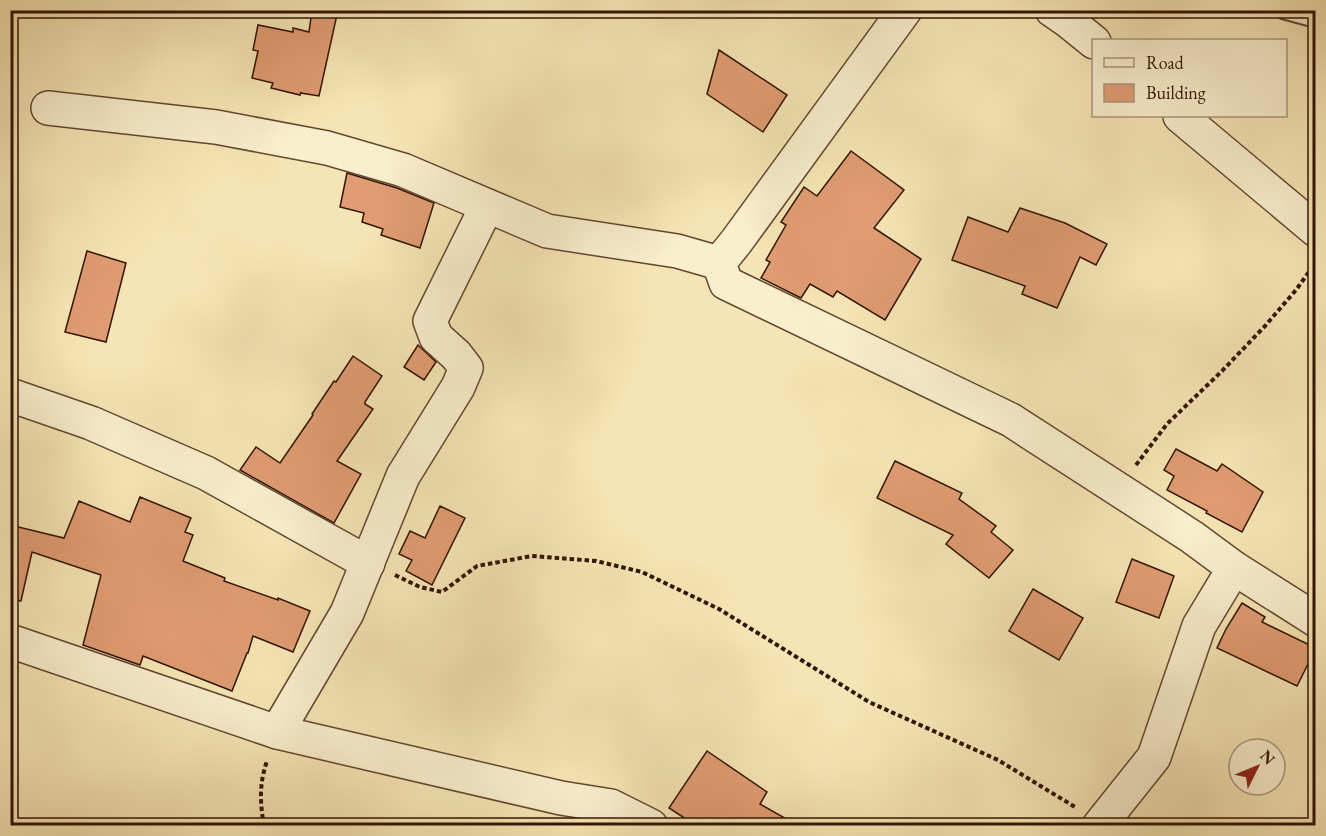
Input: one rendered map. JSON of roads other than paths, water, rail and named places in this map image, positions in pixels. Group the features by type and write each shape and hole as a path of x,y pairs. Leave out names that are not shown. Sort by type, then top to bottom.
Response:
{"street":[{"path":"719,263 905,10"},
{"path":"1052,10 1092,40"},
{"path":"48,108 216,127 327,148 402,170 547,231 677,251 719,263"},
{"path":"1181,117 1316,230"},
{"path":"277,732 347,613 403,476 458,387 466,368 456,355 436,337 430,321 487,206"},
{"path":"719,263 726,283 1011,420 1316,620"},
{"path":"10,395 91,423 207,473 368,563"},
{"path":"1100,824 1154,757 1199,626 1234,568"},
{"path":"10,641 277,732 561,798 610,806 651,825"}],"lane":[{"path":"1283,10 1316,19"}]}
